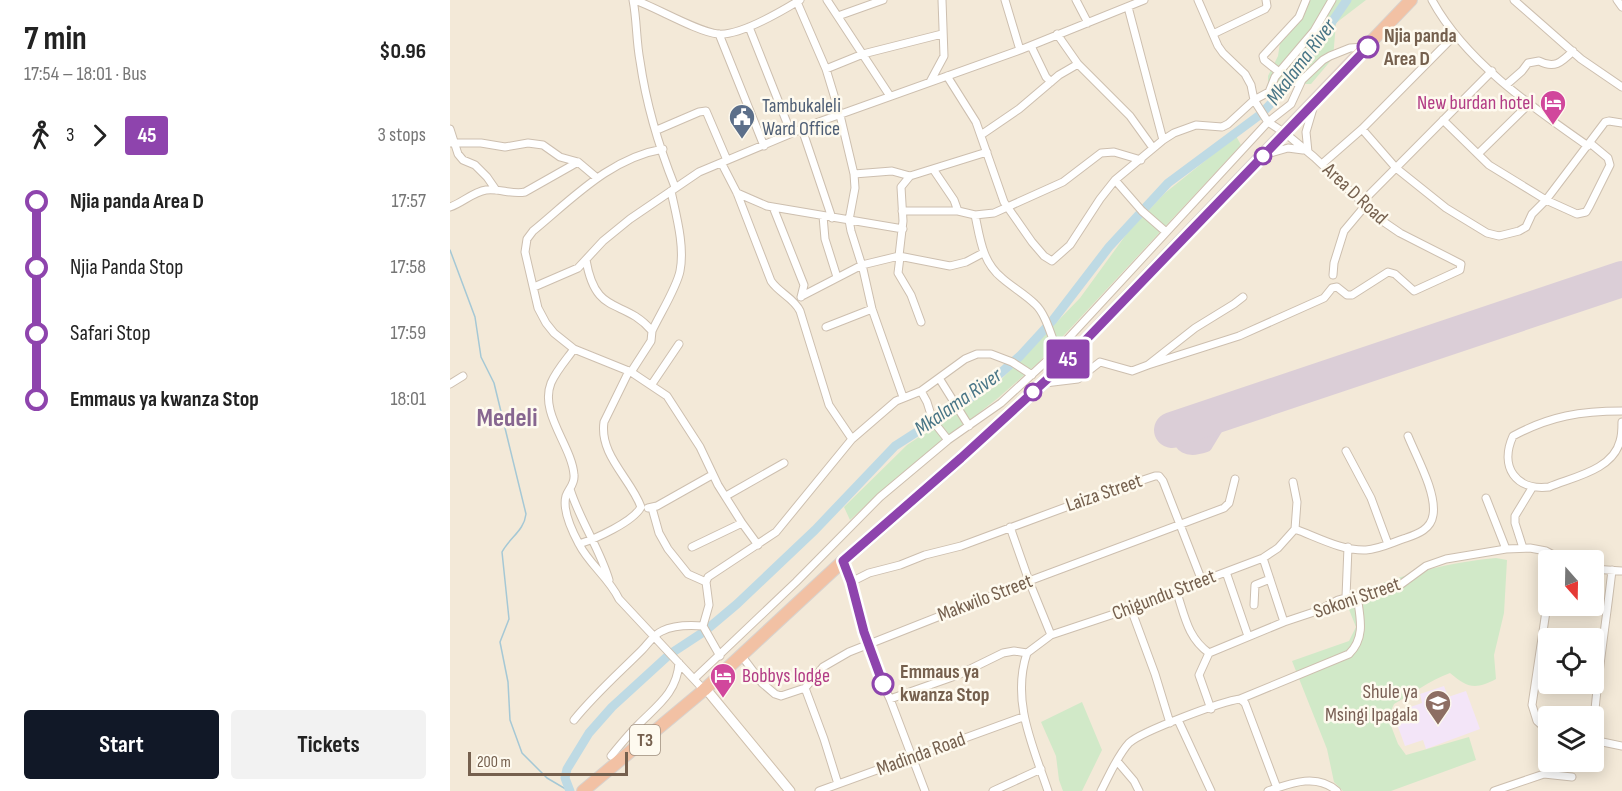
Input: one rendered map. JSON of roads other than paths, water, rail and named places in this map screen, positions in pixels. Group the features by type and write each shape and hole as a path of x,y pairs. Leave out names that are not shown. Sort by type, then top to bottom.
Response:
{"highway":[{"name":"T3","path":"583,791 705,689 843,561 1042,384 1411,0"},
{"name":"T3","path":"1369,45 1420,0"}],"street":[{"path":"634,0 704,30 719,34 749,27 799,1 826,69 840,115 854,174 855,188 849,220 872,309 903,397"},
{"path":"634,0 639,58 673,189 681,254 677,282 652,331 651,341 630,371 604,422 605,442 641,507"},
{"path":"827,0 890,96"},
{"path":"838,16 883,0"},
{"path":"930,82 944,56 942,0"},
{"path":"1005,0 1020,50"},
{"path":"1076,0 1088,23"},
{"path":"534,287 566,275 586,260 621,226 699,172 791,133 1031,46 1144,0"},
{"path":"1198,0 1223,53 1245,74 1254,100 1268,122"},
{"path":"1213,34 1265,9 1266,0"},
{"path":"1279,72 1264,60 1263,56 1299,18 1306,0"},
{"path":"1269,92 1279,72 1314,31 1332,0"},
{"path":"1432,0 1455,35 1506,85 1610,161 1608,169 1586,212 1577,214 1546,200 1489,165 1443,120"},
{"path":"1514,0 1573,51 1622,87"},
{"path":"1617,0 1622,7"},
{"path":"1128,7 1163,140"},
{"path":"749,27 791,133"},
{"path":"719,34 764,146"},
{"path":"826,69 863,54 942,34"},
{"path":"1058,34 1078,64 1130,116 1153,148"},
{"path":"1322,164 1362,129 1455,35"},
{"path":"695,678 880,497 948,440 1001,403 1032,375 1268,122 1291,104 1302,80 1323,60 1350,48 1369,45"},
{"path":"1031,46 1046,77 1051,82"},
{"path":"1506,85 1528,63 1539,60 1547,65 1556,65 1573,51"},
{"path":"981,135 1019,109 1059,75 1078,64"},
{"path":"1333,275 1334,263 1344,231 1363,205 1396,168 1492,71"},
{"path":"947,76 969,110 981,135 1007,207 1032,242 1044,256 1052,261 1070,245 1115,180 1163,140 1174,133 1196,125 1222,127 1254,100 1280,86 1302,80"},
{"path":"1264,155 1288,148 1308,152 1306,132 1316,101"},
{"path":"1478,154 1529,104"},
{"path":"657,130 706,111 771,281 780,293 798,306 829,405 852,439"},
{"path":"1362,129 1396,168 1446,208 1487,233 1499,237 1526,227 1532,214 1546,200 1607,121 1622,123"},
{"name":"Area D Road","path":"1148,365 1239,336 1324,298 1332,288 1337,287 1347,295 1352,295 1388,272 1395,274 1414,291 1460,270 1461,264 1390,227 1363,205 1322,164 1268,122"},
{"path":"450,129 452,143 463,160 475,165 496,190"},
{"path":"802,129 832,218"},
{"path":"452,143 481,143 505,147 534,143 543,145 560,157 578,162 597,178"},
{"path":"663,149 612,167 533,231 527,239 525,252 538,308 546,323 574,349 630,371 652,384 672,401 707,459 712,475 758,545"},
{"path":"854,174 892,171 910,176 987,152"},
{"path":"902,211 958,211 975,215 994,213 1063,182 1101,153 1114,152 1141,160"},
{"path":"450,207 477,193 496,190 516,194 525,192 578,162"},
{"path":"933,169 954,200 958,211"},
{"path":"910,176 901,187 903,229 898,273 911,295 921,322"},
{"path":"1115,180 1142,211 1166,232"},
{"path":"737,193 773,207 903,229"},
{"path":"773,207 804,285 798,306"},
{"path":"975,215 983,253 995,272 1035,304 1057,350"},
{"path":"824,216 825,239 837,277"},
{"path":"802,296 862,264 899,256 950,266 966,262 983,253"},
{"path":"586,260 595,291 601,299 642,321 652,331"},
{"path":"1042,384 1078,379 1100,362 1131,371 1148,365 1195,328 1243,297"},
{"path":"826,327 872,309"},
{"path":"652,384 679,344"},
{"path":"574,349 549,388 552,415 574,473 573,485 566,495 565,509 579,544 619,599 705,689 790,791"},
{"path":"720,656 703,626 710,605 706,582 710,574 776,532 789,519 852,439 892,403 921,391 966,359 977,354 991,354 1012,362 1032,375"},
{"path":"450,384 463,376"},
{"path":"939,378 969,426"},
{"path":"921,391 933,421 948,440"},
{"path":"1622,411 1588,411 1560,416 1513,436 1507,456 1511,471 1518,481 1532,488 1550,487 1604,465 1614,456 1620,442 1622,422"},
{"path":"1293,482 1297,502 1295,529 1348,548 1366,550 1420,533 1428,527 1433,516 1431,495 1408,435"},
{"path":"1346,451 1371,498 1388,544"},
{"path":"726,496 784,463"},
{"path":"641,507 652,508 712,475"},
{"name":"Laiza Street","path":"1010,527 1159,476 1163,481 1202,581"},
{"name":"Makwilo Street","path":"805,688 823,668 849,652 1227,506 1235,479"},
{"path":"1523,548 1515,516 1532,488"},
{"path":"570,489 576,508 606,569 610,584"},
{"path":"1486,498 1506,549"},
{"path":"579,544 592,540 631,518 641,507"},
{"path":"652,508 659,533 668,549 688,574 706,582"},
{"path":"692,547 742,523"},
{"path":"851,582 869,573 961,546 1010,527 1051,635"},
{"name":"Chigundu Street","path":"1027,653 1051,635 1177,593 1263,558 1278,548 1295,529"},
{"path":"1346,597 1348,548"},
{"name":"Sokoni Street","path":"1209,653 1284,622 1317,612 1346,597 1366,596 1404,583 1426,566 1446,559 1506,549 1538,550"},
{"path":"1263,558 1284,622"},
{"path":"843,561 876,670 890,699 925,791"},
{"path":"1604,570 1622,571"},
{"path":"1595,706 1611,570"},
{"path":"1226,572 1248,636"},
{"path":"1254,605 1255,585 1270,579"},
{"path":"1177,593 1192,635 1196,642 1209,653 1199,675 1210,708"},
{"path":"1101,791 1126,747 1136,738 1174,721 1240,699 1349,654 1355,648 1361,631 1357,596"},
{"path":"1131,609 1174,721 1211,791"},
{"path":"1538,723 1532,705 1545,616"},
{"path":"574,720 654,636 668,629 703,626"},
{"path":"890,699 958,675 1003,653 1014,651 1027,653 1020,685 1023,717 1048,791"},
{"path":"741,655 762,683 775,694 787,695 805,688 838,784"},
{"path":"611,756 636,727 669,695 677,680 680,663"},
{"path":"1240,699 1245,703 1277,788"},
{"name":"Madinda Road","path":"819,791 1023,717"},
{"path":"1604,742 1622,746"},
{"path":"1117,761 1139,791"},
{"path":"993,791 1041,769"},
{"path":"1494,791 1544,774 1572,777"},
{"path":"1269,791 1308,780 1322,781 1337,791"}],"waterway":[{"name":"Mkalama River","path":"570,791 565,778 567,769 589,733 612,707 670,654 705,631 737,604 815,530 895,446 979,392 1020,356 1053,320 1109,247 1168,183 1261,114 1278,96 1347,0"},
{"path":"450,250 475,317 481,357 494,383 526,514 520,530 502,552 509,619 500,642 508,682 510,720 522,753 547,778 569,791"}],"place":[{"name":"Njia panda Area D","path":"1368,47"},
{"name":"New burdan hotel","path":"1553,126"},
{"name":"Tambukaleli Ward Office","path":"742,140"},
{"name":"Emmaus ya kwanza Stop","path":"883,684"},
{"name":"Bobbys lodge","path":"723,699"},
{"name":"Shule ya Msingi Ipagala","path":"1438,726"}],"district":[{"name":"Medeli","path":"507,418"}]}
